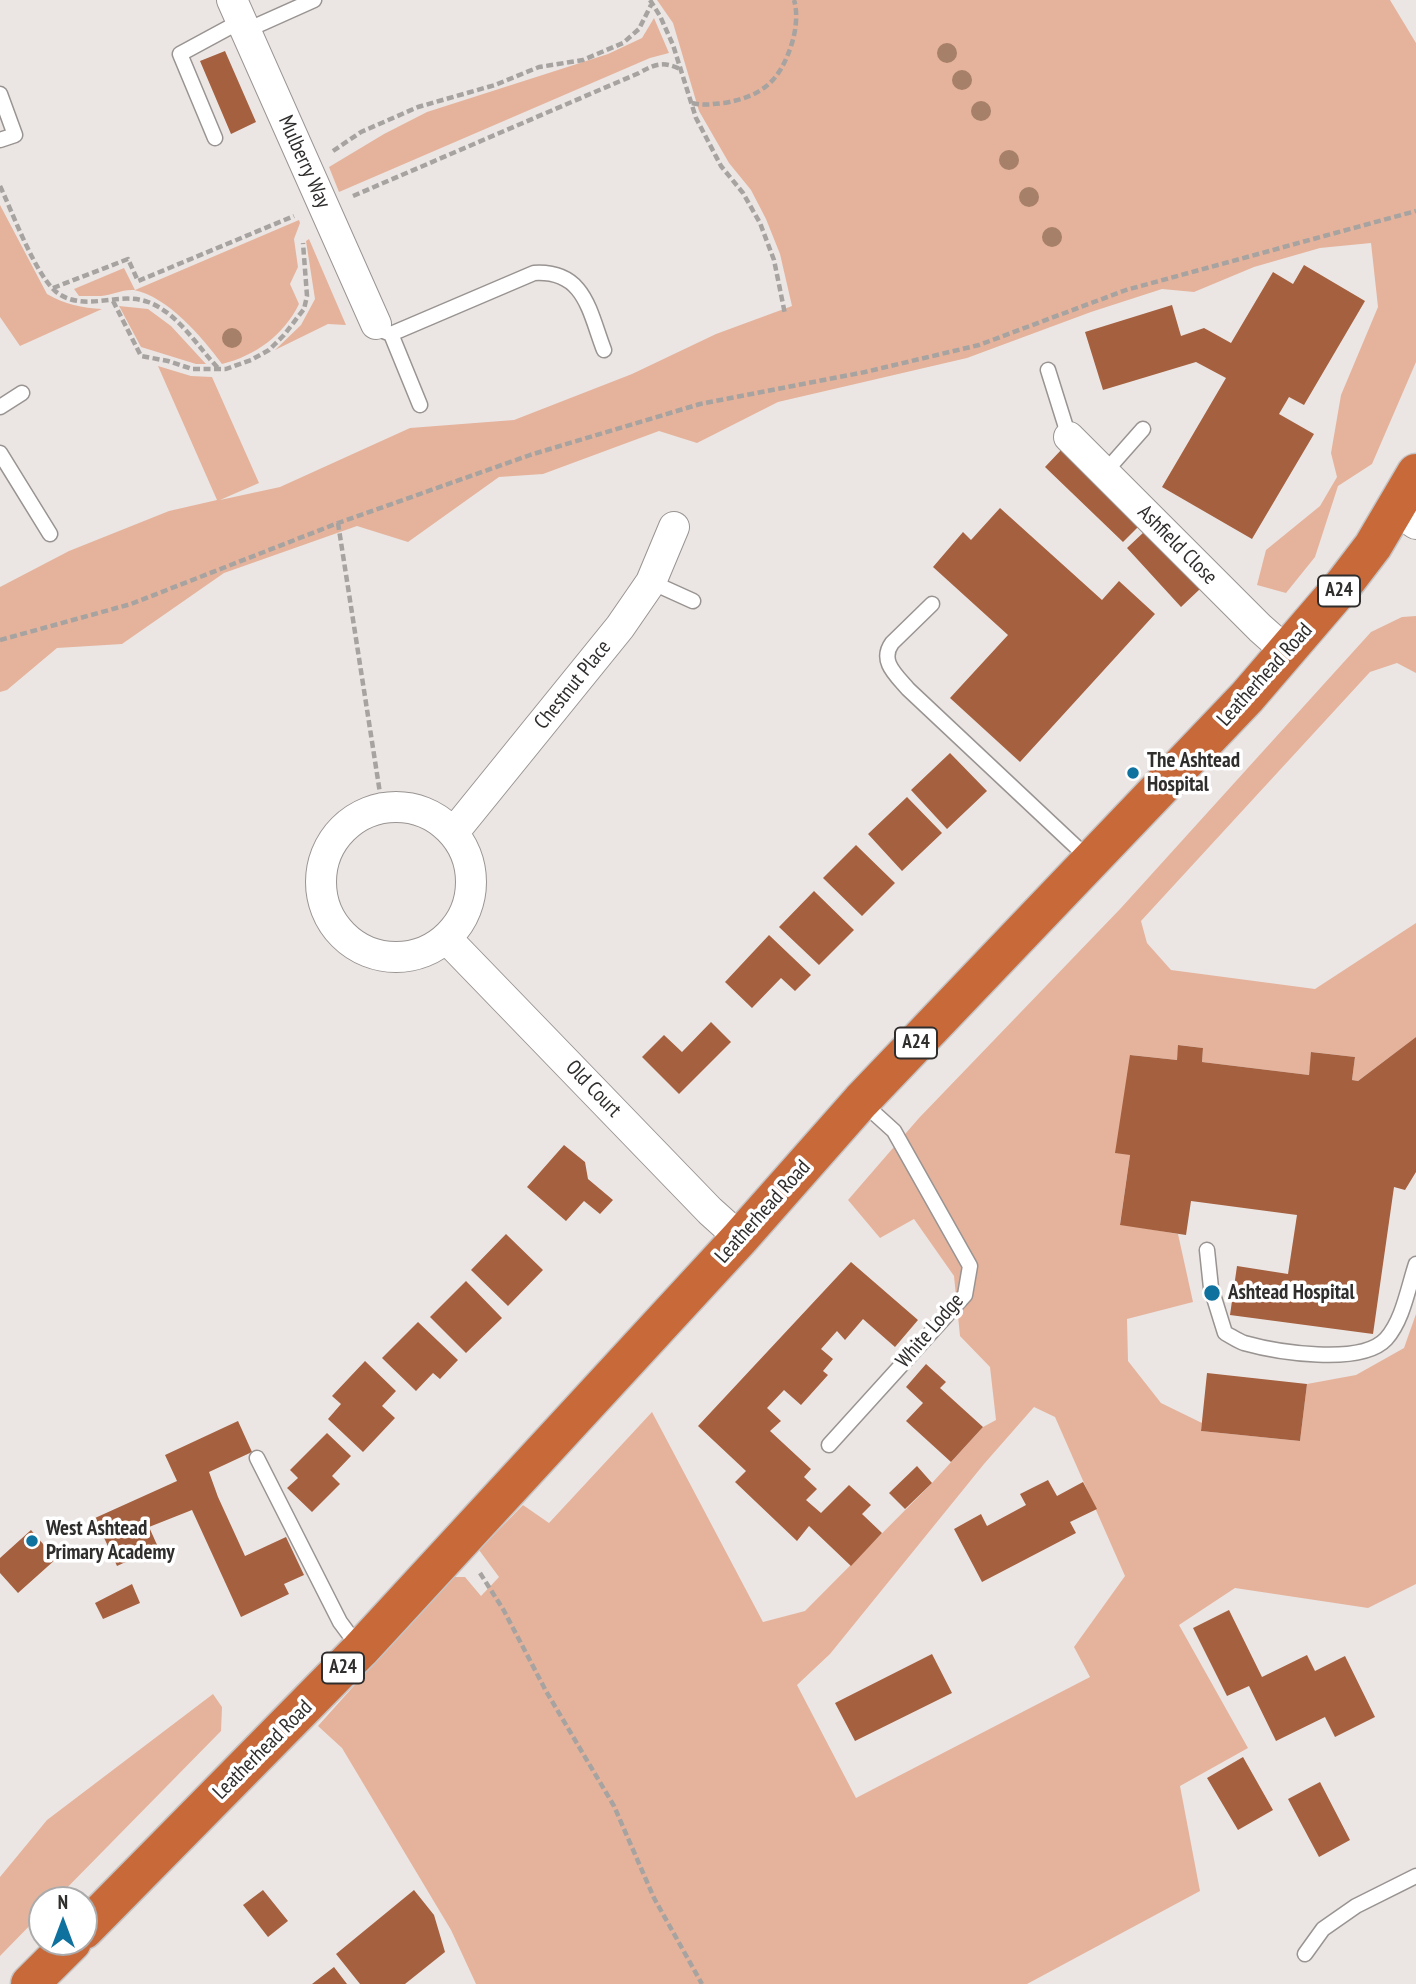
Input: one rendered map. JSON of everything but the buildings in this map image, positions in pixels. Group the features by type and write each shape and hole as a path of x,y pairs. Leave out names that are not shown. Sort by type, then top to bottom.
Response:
{"highway":[{"name":"Leatherhead Road","path":"98,1916 360,1650 460,1544 740,1238 861,1101 1247,697 1344,584 1406,517 1416,473"},
{"path":"30,1984 58,1956"}],"street":[{"name":"Mulberry Way","path":"240,17 306,170 317,213 384,329"},
{"name":"Ashfield Close","path":"1069,437 1287,652"},
{"name":"Chestnut Place","path":"454,832 620,626 650,582 674,527"},
{"path":"382,806 422,810 454,832 471,867 468,906 447,939 411,957 371,955 338,932 320,897 323,856 345,823 382,806"},
{"name":"Old Court","path":"447,939 701,1202 740,1238"}],"lane":[{"path":"215,138 180,54 240,17 314,0"},
{"path":"0,93 15,135 0,140"},
{"path":"420,405 384,329 534,273 552,272 580,289 604,350"},
{"path":"1048,370 1069,437"},
{"path":"0,407 22,393"},
{"path":"1105,472 1143,429"},
{"path":"0,453 50,534"},
{"path":"650,582 693,601"},
{"path":"932,604 887,649 888,664 908,689 1091,860"},
{"name":"White Lodge","path":"829,1445 965,1295 970,1266 894,1131 861,1101"},
{"path":"1207,1250 1211,1288 1225,1333 1242,1343 1321,1356 1371,1350 1386,1339 1399,1318 1416,1264"},
{"path":"257,1458 340,1622 360,1650"},
{"path":"1305,1954 1323,1929 1334,1921 1356,1906 1416,1876"}],"path":[{"path":"691,103 704,106 748,99 768,86 788,55 795,34 794,0"},
{"path":"650,2 660,16 696,118 721,166 743,193 760,223 774,260 785,314"},
{"path":"306,170 361,132 418,107 495,85 539,67 583,60 623,43 639,29 650,2"},
{"path":"113,301 141,356 192,369 226,369 251,360 269,350 304,309 307,296 302,231 317,213 639,73 654,64 667,63 680,69"},
{"path":"0,186 43,276 57,293 75,301 113,301 127,298 149,302 171,315 218,368"},
{"path":"53,288 128,259 138,281 306,211 317,213"},
{"path":"0,640 131,604 338,523 530,455 699,404 865,372 979,345 1126,290 1416,211"},
{"path":"338,523 382,806"},
{"path":"460,1544 503,1609 546,1691 614,1806 654,1898 675,1940 702,1984"}],"shaded area":[{"path":"657,0 1390,0 1416,43 1416,362 1372,464 1338,486 1315,557 1286,593 1257,585 1266,550 1320,506 1337,477 1331,453 1341,395 1378,307 1371,243 1320,248 1254,267 1194,292 1162,289 967,358 778,402 697,443 659,431 543,474 499,477 408,542 357,526 224,573 122,644 57,648 7,690 0,692 0,587 69,551 169,511 217,500 158,366 191,376 212,377 259,483 220,500 280,487 410,428 514,420 632,374 716,334 792,306 780,254 766,219 751,190 729,163 699,111 673,23"},
{"path":"654,18 669,53 650,58 339,192 329,167 384,134 427,112 608,54 642,38"},
{"path":"0,205 47,294 74,305 102,309 20,346 0,317"},
{"path":"299,220 294,239 298,267 290,284 299,304 285,325 267,343 246,356 222,364 205,342 172,309 147,294 130,290 101,296 79,296 74,289 124,268 135,290"},
{"path":"309,239 346,325 328,324 275,350 301,325 315,299 306,241"},
{"path":"119,306 148,309 171,326 206,364 196,364 141,347"},
{"path":"1416,616 1416,673 1397,663 1370,672 1141,921 1147,943 1171,970 1315,989 1416,923 1416,1037 1358,1081 1352,1080 1355,1057 1312,1052 1309,1075 1202,1062 1203,1048 1179,1045 1177,1060 1131,1055 1130,1155 1120,1224 1178,1234 1193,1302 1127,1319 1128,1361 1161,1403 1202,1423 1201,1431 1300,1441 1307,1384 1356,1375 1404,1348 1416,1314 1416,1584 1368,1608 1235,1588 1179,1625 1248,1748 1180,1786 1200,1891 1027,1984 476,1984 451,1930 342,1748 318,1726 451,1577 465,1577 481,1596 499,1577 479,1550 523,1505 549,1523 652,1412 763,1622 805,1611 932,1483 983,1427 996,1420 990,1367 960,1336 954,1276 914,1219 880,1238 848,1200 919,1118 1121,908 1371,632 1402,617","holes":["1034,1407 1055,1417 1125,1576 1074,1647 1090,1677 856,1798 797,1685 830,1654 984,1464"]},
{"path":"213,1694 222,1707 221,1731 69,1886 28,1886 28,1927 0,1956 0,1877 47,1820"}],"place":[{"name":"The Ashtead Hospital","path":"1133,773"},
{"name":"Ashtead Hospital","path":"1212,1293"},
{"name":"West Ashtead Primary Academy","path":"32,1541"}]}
